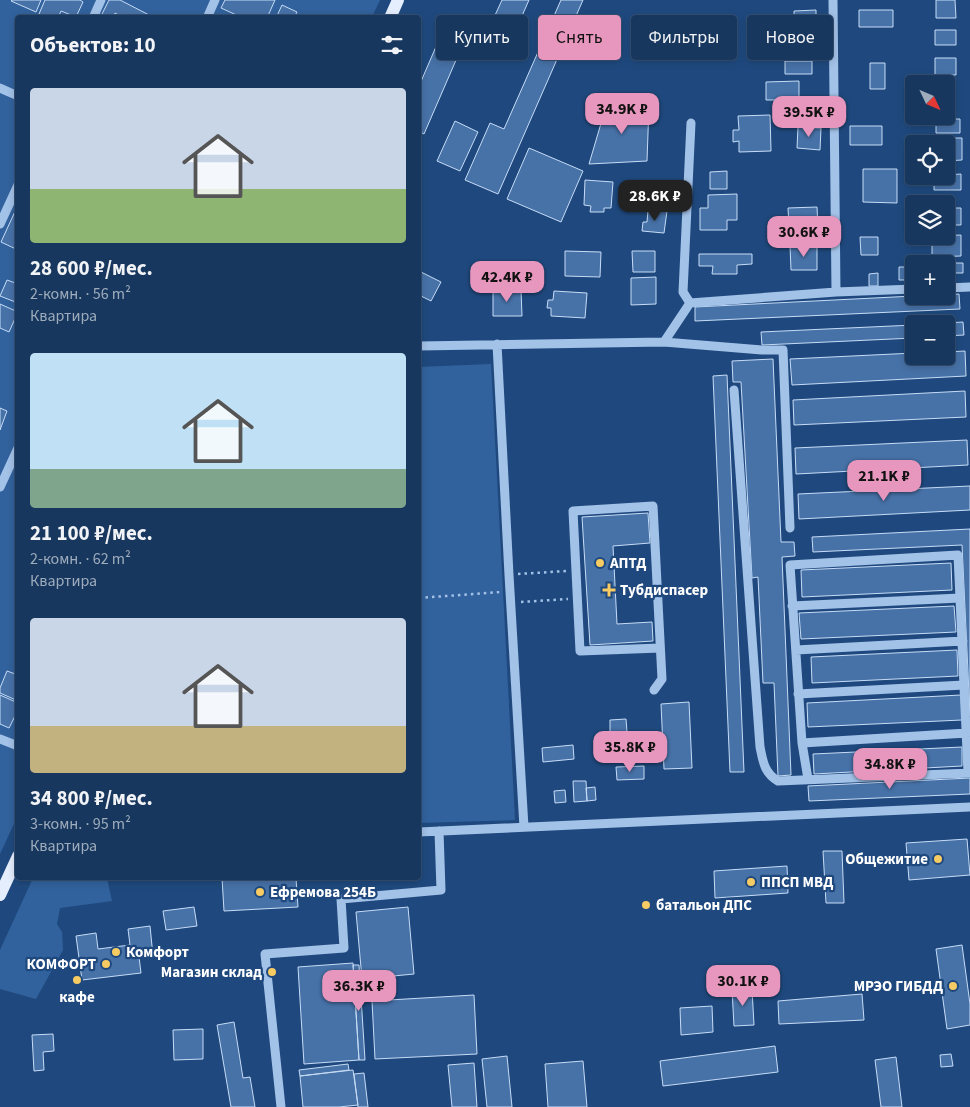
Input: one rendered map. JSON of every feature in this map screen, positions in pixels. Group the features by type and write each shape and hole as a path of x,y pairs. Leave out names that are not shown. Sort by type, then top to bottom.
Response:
{"main road":[{"path":"391,15 398,0"},
{"path":"0,895 15,862"}],"street":[{"path":"94,15 101,0"},
{"path":"208,15 215,0"},
{"path":"833,0 836,292"},
{"path":"0,88 15,95"},
{"path":"690,303 684,292 691,123"},
{"path":"0,224 15,192"},
{"path":"955,288 970,287"},
{"path":"690,303 836,292 905,289"},
{"path":"664,342 690,303"},
{"path":"421,346 664,342 783,350 790,528"},
{"path":"497,344 524,827"},
{"path":"734,390 760,747 765,767 770,777 778,780 808,779 969,773 958,555 790,565 802,743 808,779"},
{"path":"0,488 15,455"},
{"path":"654,690 662,679 654,506 573,511 580,651 660,648"},
{"path":"792,606 960,598"},
{"path":"796,650 962,641"},
{"path":"798,694 964,685"},
{"path":"802,743 967,733"},
{"path":"0,739 15,745"},
{"path":"421,832 970,807"},
{"path":"282,1107 265,954 344,948 341,898 440,890 439,831"}],"path":[{"path":"509,575 576,570"},
{"path":"421,598 510,591"},
{"path":"510,603 577,599"}],"shaded area":[{"path":"0,0 380,0 373,15 15,15 15,822 0,854"},
{"path":"491,364 515,820 421,823 421,367"},
{"path":"32,880 107,880 112,901 60,908 57,924 62,932 63,950 36,999 0,989 0,950"}],"building":[{"path":"12,0 41,0 36,12"},
{"path":"45,0 80,0 83,2 77,15 61,11 59,15 39,14"},
{"path":"109,0 120,0 149,15 119,15 115,13 114,15 102,15"},
{"path":"225,0 275,0 268,15 236,15 221,8"},
{"path":"502,0 529,0 522,15 495,15"},
{"path":"561,0 583,0 576,15 554,15"},
{"path":"936,0 955,0 956,18 936,18"},
{"path":"282,5 297,12 296,15 277,15"},
{"path":"816,10 816,15 794,15 794,11"},
{"path":"859,10 893,10 893,27 859,27"},
{"path":"935,30 956,30 956,45 935,45"},
{"path":"436,47 436,60 456,60 424,134 421,132 421,81"},
{"path":"538,52 538,60 557,60 498,194 465,180 490,123 504,129"},
{"path":"935,58 956,58 956,75 935,75"},
{"path":"785,61 812,61 812,74 785,74"},
{"path":"870,63 885,63 885,89 870,89"},
{"path":"799,81 799,100 766,100 766,82"},
{"path":"607,103 649,105 647,161 589,164"},
{"path":"770,115 771,151 739,152 739,141 733,142 733,130 739,130 738,116"},
{"path":"955,119 960,119 960,133 936,133 936,125 955,125"},
{"path":"455,121 478,132 460,171 437,161"},
{"path":"850,126 882,126 882,145 850,145"},
{"path":"798,127 821,128 820,150 797,148"},
{"path":"955,138 962,138 962,160 955,160"},
{"path":"529,148 583,171 561,222 507,199"},
{"path":"863,169 897,169 897,203 863,202"},
{"path":"727,171 727,189 710,189 710,172"},
{"path":"955,174 961,174 961,190 934,190 934,185 955,185"},
{"path":"585,180 613,182 611,208 604,208 604,212 590,212 591,206 584,205"},
{"path":"737,194 737,220 727,220 727,230 700,230 700,208 708,208 708,195"},
{"path":"817,207 818,227 789,227 788,208"},
{"path":"955,208 961,208 961,225 955,225"},
{"path":"648,210 667,211 664,233 642,231 643,222 647,222"},
{"path":"15,212 15,249 1,242"},
{"path":"955,235 961,235 961,256 932,255 932,245 955,245"},
{"path":"860,237 878,237 878,255 861,255"},
{"path":"790,246 817,246 817,270 791,270"},
{"path":"565,251 601,252 600,277 565,276"},
{"path":"632,251 655,251 655,272 633,272"},
{"path":"699,254 752,254 752,264 737,265 737,274 712,274 713,266 699,266"},
{"path":"955,263 963,263 963,273 955,273"},
{"path":"899,267 905,267 905,280 899,280"},
{"path":"421,272 441,282 431,301 421,296"},
{"path":"878,273 878,286 869,286 869,274"},
{"path":"656,277 656,304 631,305 631,278"},
{"path":"7,280 15,283 15,302 0,296"},
{"path":"521,290 522,316 493,316 493,291"},
{"path":"554,291 587,293 585,318 551,316 551,308 547,308 548,300 553,300"},
{"path":"955,294 959,294 960,309 695,321 695,307 905,296 905,305 955,305"},
{"path":"0,304 15,311 15,319 9,332 0,328"},
{"path":"963,322 964,335 955,336 955,323"},
{"path":"905,325 905,338 762,345 761,332"},
{"path":"965,351 966,376 792,385 790,359 905,353 905,365 955,365 955,352"},
{"path":"773,359 781,542 794,542 795,556 782,557 791,775 778,776 774,683 763,683 758,577 752,578 741,382 733,382 732,361"},
{"path":"727,375 744,772 730,772 713,376"},
{"path":"965,391 966,417 794,425 793,400"},
{"path":"0,408 7,411 0,430"},
{"path":"967,440 968,465 796,474 795,448"},
{"path":"970,486 970,510 799,519 798,494"},
{"name":"АПТД","path":"648,513 650,543 613,546 617,624 652,622 653,641 590,645 582,517"},
{"path":"970,529 970,716 962,545 813,552 812,537"},
{"path":"951,563 952,590 802,597 801,570"},
{"path":"954,606 956,632 801,639 799,613"},
{"path":"957,650 958,676 812,683 811,657"},
{"path":"7,671 15,674 15,700 0,693 0,688"},
{"path":"0,695 15,702 15,716 9,728 0,724"},
{"path":"961,695 962,720 808,727 807,703"},
{"path":"689,702 692,768 664,769 661,704"},
{"path":"626,719 627,732 610,734 610,720"},
{"path":"573,745 574,759 543,762 542,748"},
{"path":"962,747 962,766 814,774 813,754"},
{"path":"644,766 644,779 617,780 616,767"},
{"path":"970,778 970,794 809,801 808,786"},
{"path":"573,781 586,781 587,801 574,802"},
{"path":"595,787 596,800 587,801 586,788"},
{"path":"565,790 566,802 555,803 554,791"},
{"name":"Общежитие","path":"967,839 970,875 909,880 906,843"},
{"path":"823,851 842,851 844,903 826,903"},
{"name":"ППСП МВД","path":"787,866 788,893 715,898 714,871"},
{"name":"Ефремова 254Б","path":"222,880 296,880 298,907 224,911"},
{"path":"194,907 197,926 166,930 163,911"},
{"path":"408,907 414,974 362,979 356,912"},
{"name":"Комфорт","path":"150,926 153,956 139,957 141,973 82,980 76,936 96,933 98,949 130,945 128,929"},
{"path":"962,945 970,1004 970,1025 947,1029 936,949"},
{"path":"353,963 359,1060 304,1064 298,967"},
{"path":"353,965 359,965 365,1060 359,1060"},
{"path":"752,989 754,1025 734,1026 732,990"},
{"path":"862,994 864,1020 779,1024 778,1001"},
{"path":"474,995 477,1054 375,1059 372,1001"},
{"path":"712,1006 713,1032 681,1035 680,1008"},
{"path":"234,1022 243,1078 250,1077 255,1107 231,1107 217,1025"},
{"path":"203,1029 203,1059 174,1060 173,1030"},
{"path":"53,1034 54,1051 43,1052 44,1070 34,1071 32,1035"},
{"path":"775,1046 778,1072 663,1086 660,1061"},
{"path":"951,1054 953,1066 941,1067 940,1055"},
{"path":"507,1056 512,1107 487,1107 482,1059"},
{"path":"896,1057 902,1107 881,1107 875,1060"},
{"path":"583,1061 587,1107 548,1107 545,1064"},
{"path":"474,1063 477,1107 452,1107 448,1065"},
{"path":"348,1064 349,1070 300,1076 299,1070"},
{"path":"353,1070 358,1105 303,1107 300,1076"},
{"path":"364,1073 368,1107 358,1107 354,1074"}],"place":[{"name":"АПТД","path":"600,563"},
{"name":"Тубдиспасер","path":"609,590"},
{"name":"Общежитие","path":"938,859"},
{"name":"ППСП МВД","path":"751,882"},
{"name":"Ефремова 254Б","path":"260,892"},
{"name":"батальон ДПС","path":"646,905"},
{"name":"Комфорт","path":"116,952"},
{"name":"КОМФОРТ","path":"106,964"},
{"name":"Магазин склад","path":"272,972"},
{"name":"кафе","path":"77,980"},
{"name":"МРЭО ГИБДД","path":"953,986"}]}
